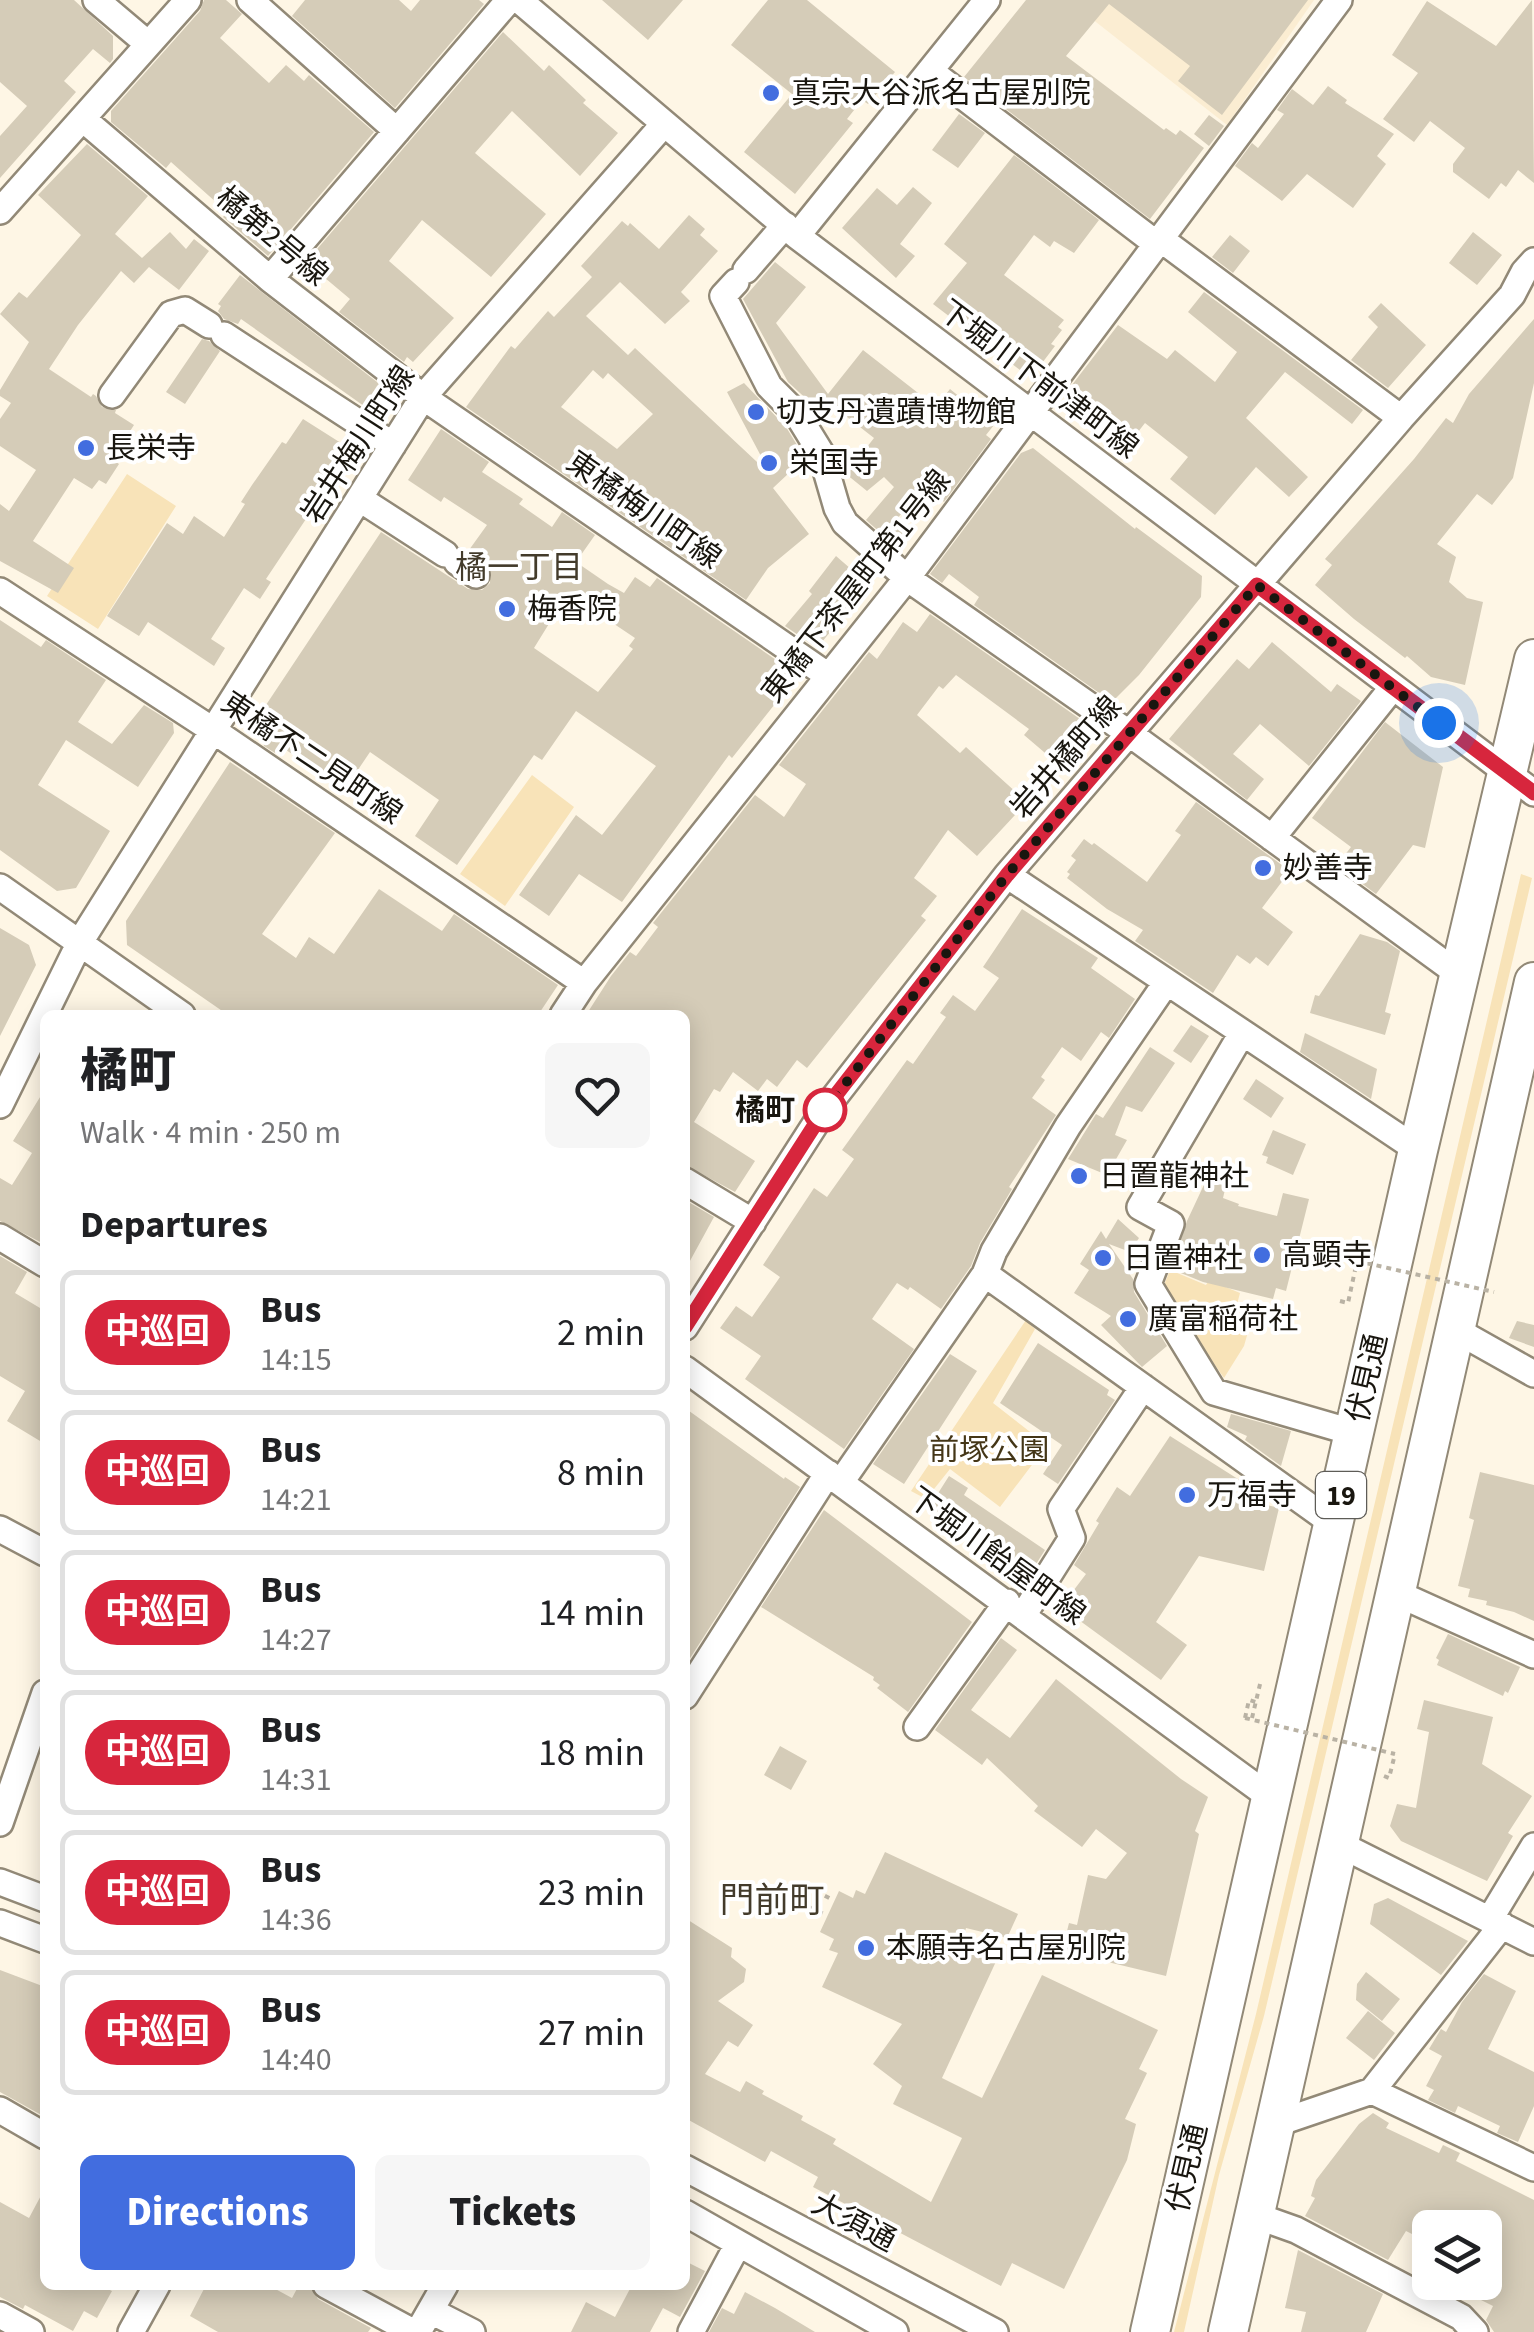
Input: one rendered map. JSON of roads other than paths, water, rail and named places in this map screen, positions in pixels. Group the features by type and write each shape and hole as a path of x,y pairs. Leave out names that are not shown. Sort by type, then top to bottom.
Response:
{"highway":[{"name":"伏見通","path":"1150,2332 1418,1150 1460,975 1520,784 1534,658"},
{"name":"19","path":"1228,2332 1454,1329 1520,1100 1534,982"}],"street":[{"path":"96,0 148,44"},
{"path":"0,210 188,0"},
{"path":"250,0 397,130"},
{"path":"270,279 509,0"},
{"name":"下堀川下前津町線","path":"519,0 791,231 1520,784"},
{"path":"987,0 930,72 791,231 723,296 769,386 797,414 821,453 845,523 907,578 1130,734 1460,975"},
{"name":"東橘下茶屋町第1号線","path":"567,1010 584,983 907,578 1338,0"},
{"path":"930,72 1401,418"},
{"name":"橘第2号線","path":"83,119 270,279 423,397"},
{"name":"岩井梅川町線","path":"47,1010 80,942 423,397 664,124"},
{"name":"岩井橘町線","path":"690,1318 825,1109 1007,875 1401,418 1523,293 1524,272 1534,261"},
{"path":"112,395 170,314 185,310 394,445"},
{"name":"東橘梅川町線","path":"423,397 827,676"},
{"path":"360,498 459,564"},
{"name":"東橘不二見町線","path":"0,591 214,731 584,983"},
{"path":"1272,838 1393,687"},
{"path":"1007,875 1418,1150"},
{"path":"0,886 175,1010"},
{"path":"690,1689 834,1478 984,1274 1068,1126 1166,983"},
{"name":"岩井梅川町線","path":"0,1105 40,1024"},
{"path":"1242,1034 1140,1207 1171,1224 1148,1284 1214,1392 1355,1434"},
{"path":"690,1185 753,1222"},
{"path":"0,1237 40,1261"},
{"path":"984,1274 1334,1524"},
{"path":"1454,1329 1534,1374"},
{"name":"下堀川飴屋町線","path":"690,1373 1270,1797"},
{"path":"917,1727 1072,1538 1061,1508 1143,1387"},
{"path":"0,1530 40,1550"},
{"path":"1394,1592 1534,1655"},
{"path":"0,1823 40,1707"},
{"path":"1339,1844 1534,1942"},
{"path":"1275,2124 1372,2090 1496,1922 1534,1846"},
{"path":"0,1882 40,1897"},
{"path":"0,1922 40,1938"},
{"path":"1372,2090 1534,2168"},
{"path":"0,2110 40,2133"},
{"name":"大須通","path":"690,2171 995,2332"},
{"path":"1254,2215 1296,2230 1461,2317 1475,2332"},
{"path":"690,2216 895,2332"},
{"path":"691,2332 738,2244"},
{"path":"132,2332 154,2290"},
{"path":"338,2290 421,2325 472,2332"},
{"path":"421,2325 442,2290"},
{"path":"0,2315 32,2332"}],"place":[{"name":"真宗大谷派名古屋別院","path":"771,93"},
{"name":"切支丹遺蹟博物館","path":"756,412"},
{"name":"長栄寺","path":"86,448"},
{"name":"栄国寺","path":"769,463"},
{"name":"梅香院","path":"507,609"},
{"name":"妙善寺","path":"1263,868"},
{"name":"橘町","path":"825,1110"},
{"name":"日置龍神社","path":"1079,1176"},
{"name":"高顕寺","path":"1262,1255"},
{"name":"日置神社","path":"1103,1258"},
{"name":"廣富稲荷社","path":"1128,1319"},
{"name":"万福寺","path":"1187,1495"},
{"name":"本願寺名古屋別院","path":"866,1948"}],"district":[{"name":"橘一丁目","path":"519,567"},
{"name":"門前町","path":"772,1900"}],"park label":[{"name":"前塚公園","path":"989,1450"}]}
